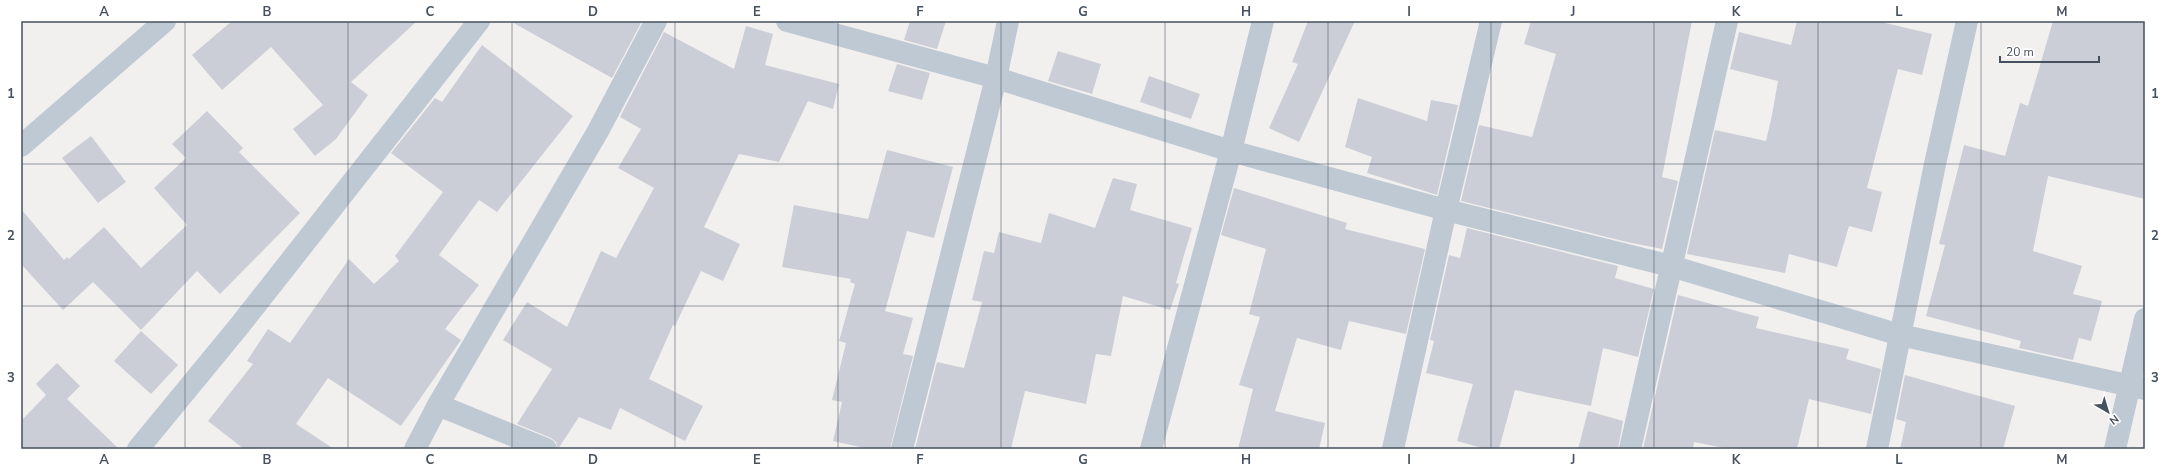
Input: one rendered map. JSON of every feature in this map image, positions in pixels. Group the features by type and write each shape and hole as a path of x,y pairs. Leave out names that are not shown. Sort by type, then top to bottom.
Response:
{"street":[{"path":"21,146 165,21"},
{"path":"138,449 240,326 479,21"},
{"path":"416,449 438,405 598,131 656,21"},
{"path":"787,21 996,78 1231,151 1446,210 1671,266 1900,335 2137,386"},
{"path":"902,449 996,78 1008,21"},
{"path":"1151,449 1231,151 1263,21"},
{"path":"1393,449 1446,210 1491,21"},
{"path":"1630,449 1727,21"},
{"path":"1877,449 1967,21"},
{"path":"2115,449 2137,386 2145,320"},
{"path":"438,405 546,449"}],"building":[{"path":"232,21 417,21 351,82 368,95 336,139 315,156 293,129 323,105 271,47 222,90 192,55"},
{"path":"510,21 642,21 612,78"},
{"path":"910,21 946,21 937,49 904,40"},
{"path":"1308,21 1355,21 1299,142 1269,128 1298,64 1292,62"},
{"path":"1531,21 1692,21 1662,177 1678,181 1662,249 1627,242 1461,201 1479,125 1532,137 1556,54 1524,44"},
{"path":"1797,21 1877,21 1932,34 1922,75 1898,69 1867,188 1882,192 1872,232 1849,226 1837,267 1789,254 1785,273 1687,254 1715,130 1766,141 1778,81 1730,69 1739,32 1791,45"},
{"path":"2053,21 2145,21 2145,199 2048,176 2033,251 2082,266 2073,294 2102,301 2091,341 2079,338 2073,360 2019,348 2021,341 1926,316 1945,245 1939,244 1964,145 2005,156 2020,103 2028,106"},
{"path":"746,26 773,34 765,65 839,84 833,109 808,101 779,162 739,154 704,227 740,244 723,281 701,271 675,326 673,325 649,379 703,406 685,441 620,408 611,430 579,417 558,449 556,442 551,438 517,424 552,369 503,340 527,302 567,327 601,251 616,258 654,188 618,168 641,129 620,117 664,32 734,69"},
{"path":"482,45 573,116 497,212 479,200 439,255 479,285 445,329 461,340 401,426 328,378 296,424 334,449 244,449 208,421 253,364 247,361 268,329 290,343 349,259 374,284 399,261 395,256 443,192 391,153 435,98 442,102"},
{"path":"1058,51 1101,64 1092,94 1048,81"},
{"path":"897,64 930,73 922,100 888,91"},
{"path":"1149,76 1200,94 1191,119 1140,102"},
{"path":"1358,98 1427,121 1431,100 1458,105 1437,195 1367,173 1372,157 1345,147"},
{"path":"207,111 243,148 239,152 300,213 220,294 197,271 141,330 93,282 63,310 21,264 21,209 64,260 67,257 69,259 104,227 141,268 187,225 154,188 186,158 172,144"},
{"path":"91,136 126,182 98,203 62,158"},
{"path":"887,150 953,167 934,238 907,231 885,311 913,318 903,354 913,356 890,449 869,449 833,441 842,402 832,400 846,343 839,341 855,284 850,282 851,279 782,267 794,205 868,219"},
{"path":"1113,178 1137,184 1130,210 1192,228 1176,283 1179,284 1170,310 1123,296 1111,356 1096,354 1086,404 1025,391 1011,449 915,449 937,362 964,368 982,302 972,300 984,251 994,253 999,232 1041,243 1049,213 1095,228"},
{"path":"1234,188 1347,223 1345,229 1425,249 1406,334 1349,321 1341,350 1297,338 1275,411 1325,423 1319,449 1238,449 1253,389 1239,385 1260,317 1249,314 1266,249 1221,235"},
{"path":"1467,228 1618,266 1615,278 1654,289 1638,357 1603,348 1591,406 1515,390 1499,449 1486,449 1457,441 1473,384 1426,373 1434,341 1430,340 1449,255 1460,258"},
{"path":"1678,295 1759,317 1756,328 1849,349 1846,359 1881,369 1871,414 1809,399 1797,449 1729,449 1694,442 1693,449 1643,449"},
{"path":"141,331 178,365 151,394 114,361"},
{"path":"57,363 80,386 67,399 119,449 21,449 21,421 46,395 36,384"},
{"path":"1905,375 2015,406 2003,449 1900,449 1906,422 1896,419"},
{"path":"1588,411 1623,421 1618,449 1578,449"}]}
